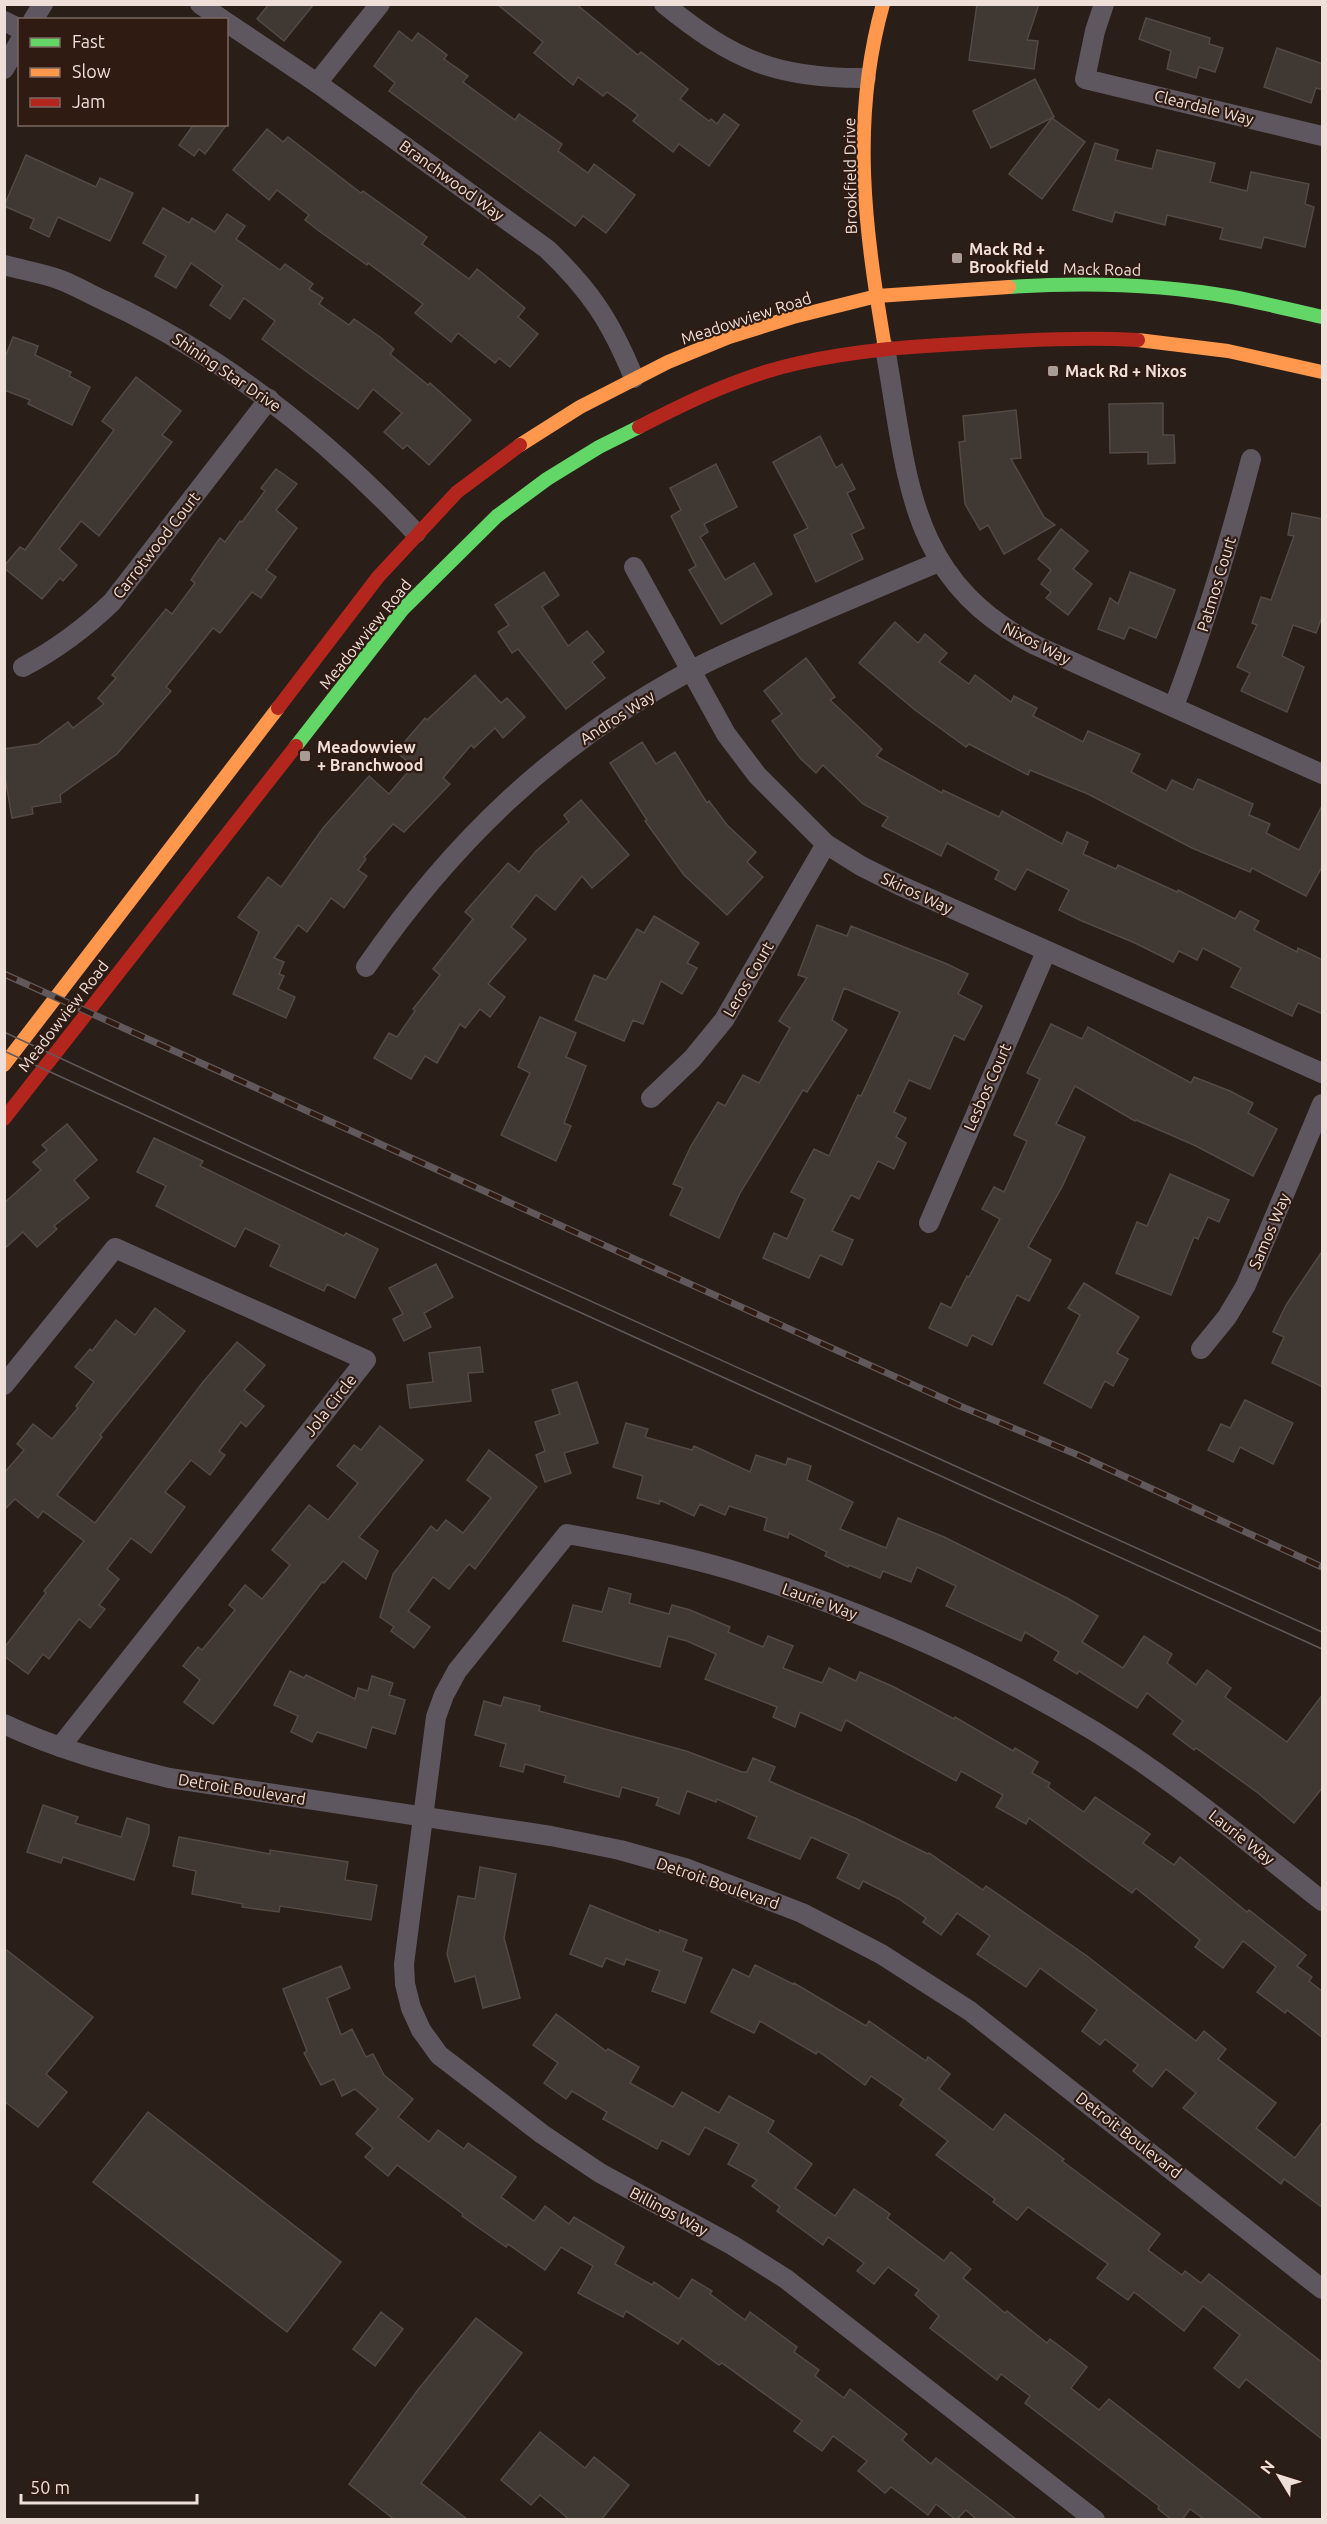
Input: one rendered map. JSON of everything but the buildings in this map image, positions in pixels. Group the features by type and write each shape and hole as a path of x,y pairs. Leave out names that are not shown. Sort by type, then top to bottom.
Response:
{"main road":[{"name":"Brookfield Drive","path":"883,4 866,78 864,178 867,237 885,348"},
{"name":"Mack Road","path":"877,296 1034,285 1100,284 1167,288 1232,297 1323,317"},
{"name":"Meadowview Road","path":"4,1065 378,577 416,533 457,492 524,442 580,407 634,378 729,337 793,317 877,296"},
{"path":"885,348 1042,339 1104,338 1165,342 1228,351 1323,372"},
{"name":"Meadowview Road","path":"4,1119 402,609 497,516 547,479 599,447 681,405 739,382 797,363 885,348"}],"street":[{"path":"34,18 43,4"},
{"path":"201,4 220,18"},
{"path":"317,84 380,4"},
{"path":"664,4 700,33 725,49 756,64 788,73 827,79 866,78"},
{"name":"Cleardale Way","path":"1104,4 1095,31 1085,79 1323,136"},
{"path":"4,21 18,28"},
{"name":"Branchwood Way","path":"228,23 317,84 547,249 574,275 598,305 617,338 634,378"},
{"path":"4,69 18,44"},
{"name":"Shining Star Drive","path":"4,265 57,279 175,335 269,399 364,479 416,533"},
{"name":"Nixos Way","path":"885,348 912,498 924,534 939,562 979,609 1010,632 1323,774"},
{"name":"Carrotwood Court","path":"23,667 59,648 85,628 112,602 269,399"},
{"name":"Patmos Court","path":"1174,706 1203,630 1251,459"},
{"name":"Andros Way","path":"366,967 400,918 447,860 499,807 556,758 617,714 691,670 939,562"},
{"name":"Skiros Way","path":"634,567 726,734 757,775 826,844 861,866 899,885 1323,1073"},
{"name":"Leros Court","path":"651,1098 692,1059 724,1020 826,844"},
{"name":"Lesbos Court","path":"929,1223 1046,951"},
{"name":"Samos Way","path":"1201,1349 1227,1317 1246,1285 1323,1104"},
{"name":"Jola Circle","path":"4,1385 115,1248 366,1360 60,1747"},
{"name":"Laurie Way","path":"422,1816 436,1717 444,1695 457,1671 567,1534 729,1569 824,1601 894,1628 963,1659 1095,1732 1158,1774 1213,1814 1323,1901"},
{"name":"Detroit Boulevard","path":"4,1724 60,1747 109,1763 169,1778 551,1836 620,1850 688,1869 754,1893 802,1914 881,1954 986,2022 1323,2289"},
{"name":"Billings Way","path":"422,1816 406,1939 405,1984 411,2008 421,2030 439,2055 542,2134 600,2173 732,2245 795,2286 1095,2520"}],"tram line":[{"path":"4,1032 301,1170 1322,1632"},
{"path":"4,1051 1322,1649"}],"railway":[{"path":"4,974 960,1406 1078,1455 1322,1567"}],"traffic: fast":[{"path":"1009,287 1094,285 1178,289 1233,297 1322,317"},
{"path":"296,746 403,609 497,516 547,479 599,447 639,427"}],"traffic: slow":[{"path":"883,4 873,48 867,91 864,176 872,261 885,348"},
{"path":"520,445 580,407 668,362 729,337 793,317 877,296 1009,287"},
{"path":"1138,340 1228,351 1322,372"},
{"path":"4,1065 278,708"}],"traffic: jam":[{"path":"639,427 697,398 757,374 843,355 953,344 1056,339 1138,340"},
{"path":"278,708 378,577 457,492 520,445"},
{"path":"4,1119 296,746"}],"place":[{"name":"Mack Rd + Brookfield","path":"957,258"},
{"name":"Mack Rd + Nixos","path":"1053,371"},
{"name":"Meadowview + Branchwood","path":"305,756"}]}
